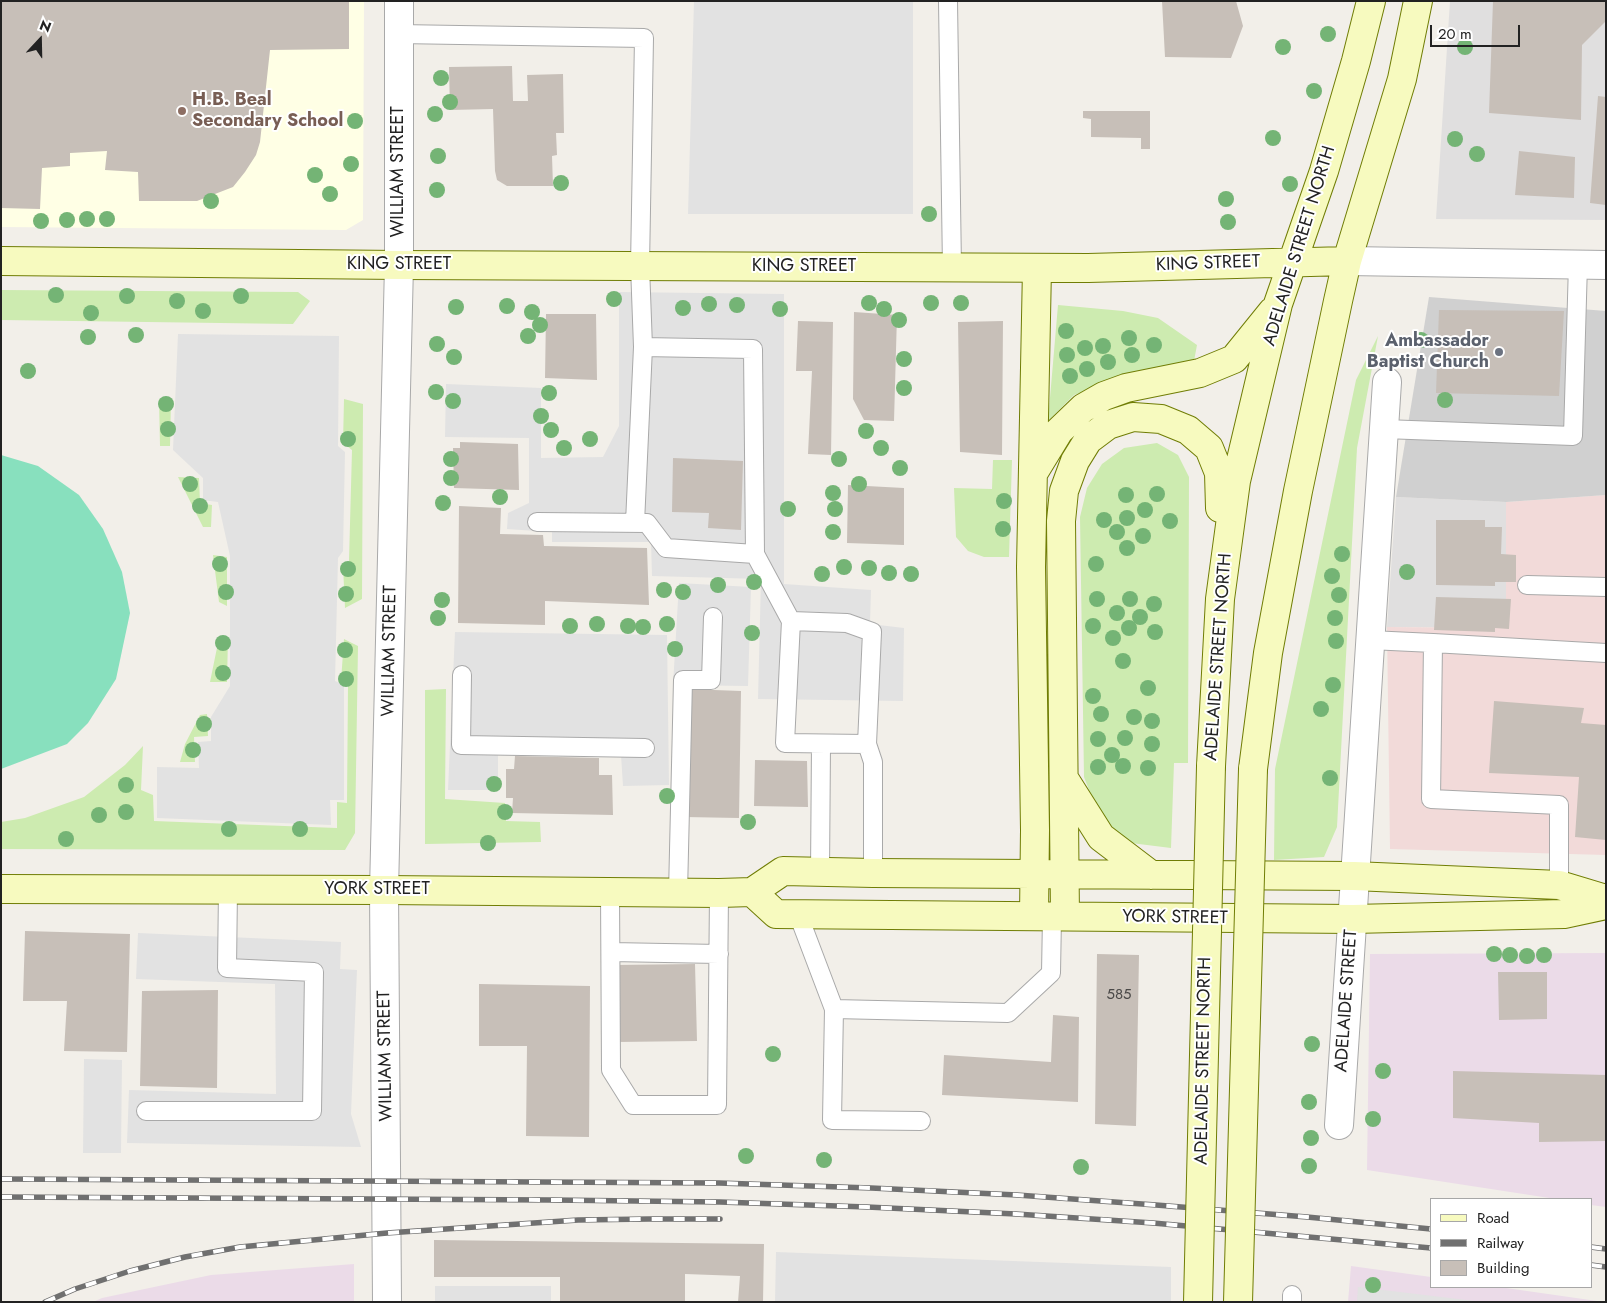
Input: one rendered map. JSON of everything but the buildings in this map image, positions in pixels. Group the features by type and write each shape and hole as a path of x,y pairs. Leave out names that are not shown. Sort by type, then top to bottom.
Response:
{"main road":[{"name":"ADELAIDE STREET NORTH","path":"1198,1302 1211,766 1220,600 1236,481 1278,304 1324,171 1356,61 1371,1"},
{"path":"1238,1302 1253,769 1260,707 1298,491 1346,261 1402,79 1418,1"},
{"name":"KING STREET","path":"1,260 399,265 952,268 1088,268 1346,261"},
{"path":"1037,268 1031,567 1036,830 1035,875 1050,916"},
{"path":"1034,474 1059,431 1083,408 1104,396 1126,388 1200,373 1234,359 1278,304"},
{"path":"1050,916 1066,875 1061,521 1064,491 1075,461 1088,440 1108,424 1133,418 1161,418 1188,430 1209,448 1219,472 1220,600"},
{"path":"1064,778 1101,837 1151,875"},
{"path":"752,892 783,872 1354,876 1560,885 1606,899"},
{"name":"YORK STREET","path":"1,889 752,892 776,914 1353,919 1564,914 1606,905"}],"street":[{"name":"WILLIAM STREET","path":"387,1302 384,890 399,265 399,1"},
{"name":"KING STREET","path":"1346,261 1606,265"},
{"path":"1354,876 1387,382"},
{"name":"ADELAIDE STREET","path":"1339,1125 1353,919 1354,876"}],"lane":[{"path":"948,1 952,268"},
{"path":"398,34 644,38 640,266 643,347 636,523"},
{"path":"1384,429 1573,436 1578,264"},
{"path":"643,347 753,350 755,554 790,621 785,743 867,744"},
{"path":"537,522 647,524 666,548 755,554"},
{"path":"1527,585 1606,587"},
{"path":"678,893 683,680 711,680 713,617"},
{"path":"790,621 847,622 872,632 867,744 873,762 873,874"},
{"path":"1370,640 1606,653"},
{"path":"1434,643 1431,799 1559,805 1560,885"},
{"path":"462,675 461,745 645,748"},
{"path":"820,873 821,744"},
{"path":"146,1110 312,1111 314,972 227,968 228,890"},
{"path":"610,892 611,1070 633,1105 717,1105 719,893"},
{"path":"798,914 834,1009 832,1120 921,1121"},
{"path":"834,1009 1008,1013 1051,973 1050,916"},
{"path":"611,952 719,954"}],"shaded area":[{"name":"H.B. Beal Secondary School","path":"1,1 364,1 363,220 346,230 1,227"},
{"path":"694,1 913,1 913,214 688,214"},
{"path":"1450,1 1606,1 1606,220 1436,219"},
{"path":"619,292 784,294 784,584 871,590 870,624 904,628 903,701 758,699 761,579 652,576 651,542 552,542 552,532 507,529 508,513 529,503 529,438 445,437 446,384 541,388 541,458 603,457 619,426"},
{"path":"1429,297 1606,311 1606,495 1506,502 1396,497"},
{"path":"178,334 339,336 338,446 345,452 343,551 338,558 335,681 344,685 344,800 330,800 331,825 157,818 157,767 199,768 198,742 211,741 211,717 230,686 230,556 218,502 203,500 203,478 173,450"},
{"path":"1606,495 1606,855 1390,849 1387,627 1506,628 1506,502"},
{"path":"1396,497 1506,502 1506,628 1387,627"},
{"path":"679,583 751,587 748,686 673,685"},
{"path":"455,632 667,635 669,785 623,786 621,755 498,753 498,790 448,790"},
{"path":"138,933 341,942 340,969 357,970 351,1114 361,1147 127,1143 129,1090 276,1094 275,984 136,979"},
{"path":"1606,953 1606,1207 1592,1205 1592,1198 1549,1198 1367,1170 1370,954"},
{"path":"84,1059 122,1060 121,1153 83,1153"},
{"path":"776,1252 1171,1267 1171,1302 775,1302"},
{"path":"354,1264 354,1302 93,1302 102,1298 211,1275"},
{"path":"1351,1266 1430,1277 1430,1288 1506,1288 1604,1302 1348,1302"},
{"path":"435,1286 551,1286 551,1302 435,1302"},
{"path":"1358,1287 1483,1302 1357,1302"}],"green space":[{"path":"1,290 298,292 310,301 293,324 1,320"},
{"path":"1058,305 1123,311 1158,318 1197,345 1194,361 1119,379 1074,395 1048,421"},
{"path":"1378,336 1357,448 1337,827 1324,857 1274,860 1275,769 1356,380"},
{"path":"159,399 171,399 170,446 160,446"},
{"path":"344,399 363,404 362,599 345,608 343,566 349,561 352,450 343,443"},
{"path":"1157,443 1178,455 1189,477 1188,763 1174,763 1171,848 1123,842 1098,813 1084,777 1080,517 1087,488 1102,464 1124,448"},
{"path":"1,455 38,466 79,495 103,529 122,572 130,613 116,679 88,723 67,744 1,769"},
{"path":"993,460 1012,460 1009,557 984,557 968,551 956,537 954,488 992,489"},
{"path":"178,477 199,478 200,503 212,505 211,527 203,527"},
{"path":"213,555 227,557 227,606 219,602"},
{"path":"228,637 227,682 210,682 219,638"},
{"path":"344,639 358,646 355,833 345,850 1,849 1,822 25,818 84,797 125,765 143,746 141,790 153,795 154,821 337,828 337,802 347,803 348,684 341,681"},
{"path":"446,689 445,799 505,803 506,821 540,822 541,842 425,844 425,690"},
{"path":"207,714 208,736 194,737 195,762 180,762 185,744 200,715"}],"railway":[{"path":"1,1179 719,1183 871,1188 1017,1195 1156,1205 1430,1229"},
{"path":"1,1197 552,1200 720,1202 867,1207 1153,1223 1430,1248"},
{"path":"45,1302 75,1289 130,1271 185,1257 240,1247 387,1233 578,1220 720,1219"},
{"path":"1592,1247 1606,1249"},
{"path":"1592,1265 1606,1267"}],"place":[{"name":"H.B. Beal Secondary School","path":"182,111"},
{"name":"Ambassador Baptist Church","path":"1499,352"}]}
